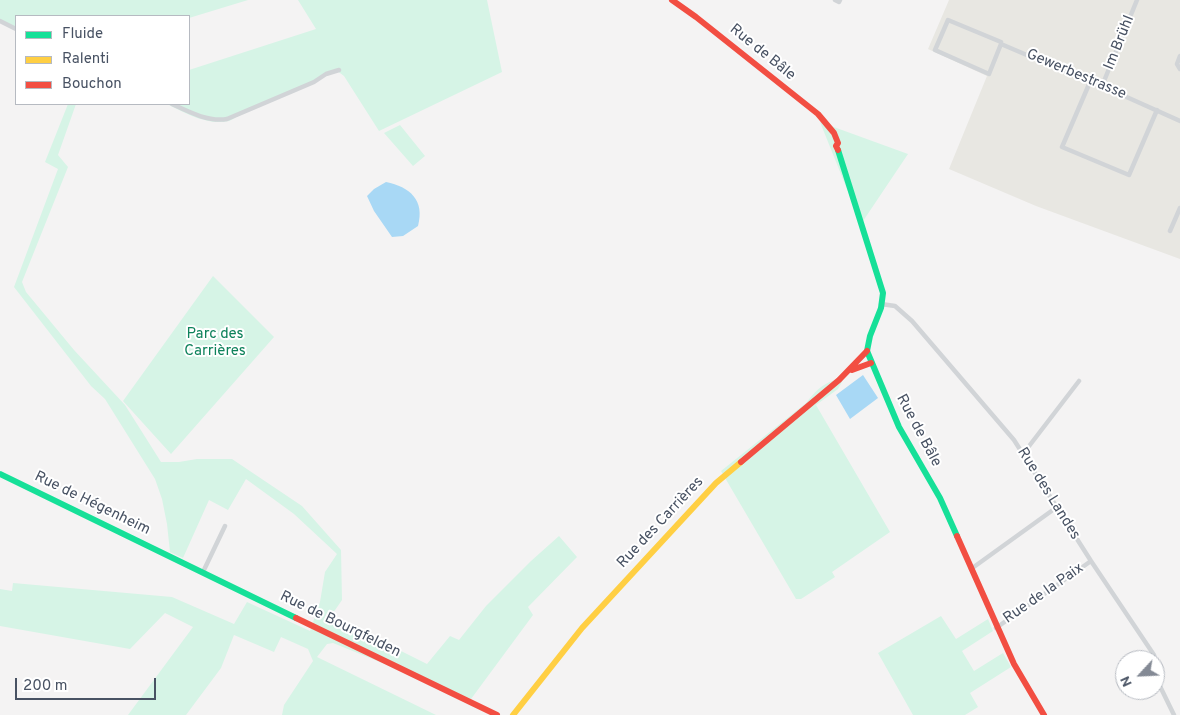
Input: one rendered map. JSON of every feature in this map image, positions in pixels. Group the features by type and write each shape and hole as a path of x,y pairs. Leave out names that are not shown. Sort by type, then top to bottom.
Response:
{"street":[{"name":"Rue de Bâle","path":"672,0 818,114 825,121 831,132 834,132 838,143 836,146 881,284 883,299 867,342 867,351 871,363 899,427 940,498 996,628 1014,664 1044,715"},
{"name":"Im Brühl","path":"1102,86 1137,0"},
{"name":"Gewerbestrasse","path":"1001,42 948,20 935,50 989,74 1001,44 1180,121"},
{"path":"0,21 15,28"},
{"path":"1180,56 1177,64 1180,69"},
{"path":"175,105 216,120 227,119 314,82 326,74 339,70"},
{"path":"1090,82 1062,147 1071,151 1129,175 1157,110"},
{"path":"1170,231 1180,208"},
{"name":"Rue des Landes","path":"881,304 895,306 912,321 1010,434 1091,561 1154,654 1156,678 1174,715"},
{"name":"Rue des Carrières","path":"513,715 582,628 716,483 850,370 867,351"},
{"name":"Rue des Carrières","path":"850,370 871,363"},
{"path":"1023,454 1079,382"},
{"name":"Rue de Hégenheim","path":"0,474 172,557"},
{"path":"971,569 1057,506"},
{"path":"203,572 225,526"},
{"name":"Rue de Bourgfelden","path":"172,557 498,715"},
{"name":"Rue de la Paix","path":"996,628 1091,561"}],"shaded area":[{"path":"949,0 1180,0 1180,259 1036,206 949,169 987,76 928,49"}],"green space":[{"path":"0,0 248,0 190,18 190,15 15,15 15,30 0,22"},
{"path":"298,0 487,0 502,72 379,131 344,76 336,70 229,121 213,122 205,120 189,115 169,105 190,105 190,70 316,29"},
{"path":"68,105 76,105 58,155 68,167 22,282 26,292 74,350 125,405 161,462 232,459 302,506 341,550 342,600 331,616 427,664 450,636 459,640 486,606 559,536 577,557 528,607 533,615 471,699 333,643 327,644 317,657 436,715 282,715 284,705 313,661 308,649 281,637 274,652 234,635 221,668 186,715 128,715 193,627 165,613 130,649 0,626 0,589 12,591 13,583 172,597 234,624 247,602 310,631 320,602 325,572 337,554 294,514 246,479 228,510 209,500 183,558 170,552 162,499 155,479 105,399 91,386 14,287 58,169 45,162"},
{"path":"820,122 908,154 861,224"},
{"path":"400,125 425,156 413,166 384,133"},
{"name":"Parc des Carrières","path":"213,276 274,337 171,454 123,401"},
{"path":"835,380 843,380 838,389 816,405 890,532 832,572 835,577 801,599 796,599 721,471 806,403 822,386"},
{"path":"941,616 956,639 988,619 993,631 962,651 974,671 1003,653 1011,667 970,693 978,707 965,715 913,715 878,653"}],"water":[{"path":"386,182 409,191 417,202 420,217 418,226 403,236 392,237 374,211 367,196"},
{"path":"863,375 878,398 850,419 836,395"}],"traffic: fast":[{"path":"838,150 883,293 881,308 870,336 867,351 899,427 940,498 957,536"},
{"path":"0,474 296,618"}],"traffic: slow":[{"path":"513,715 582,628 716,483 741,462"}],"traffic: jam":[{"path":"672,0 818,114 834,133 838,143 836,146 838,150"},
{"path":"741,462 839,380 867,351"},
{"path":"852,370 871,363"},
{"path":"957,536 1014,664 1044,715"},
{"path":"296,618 497,715"}]}
